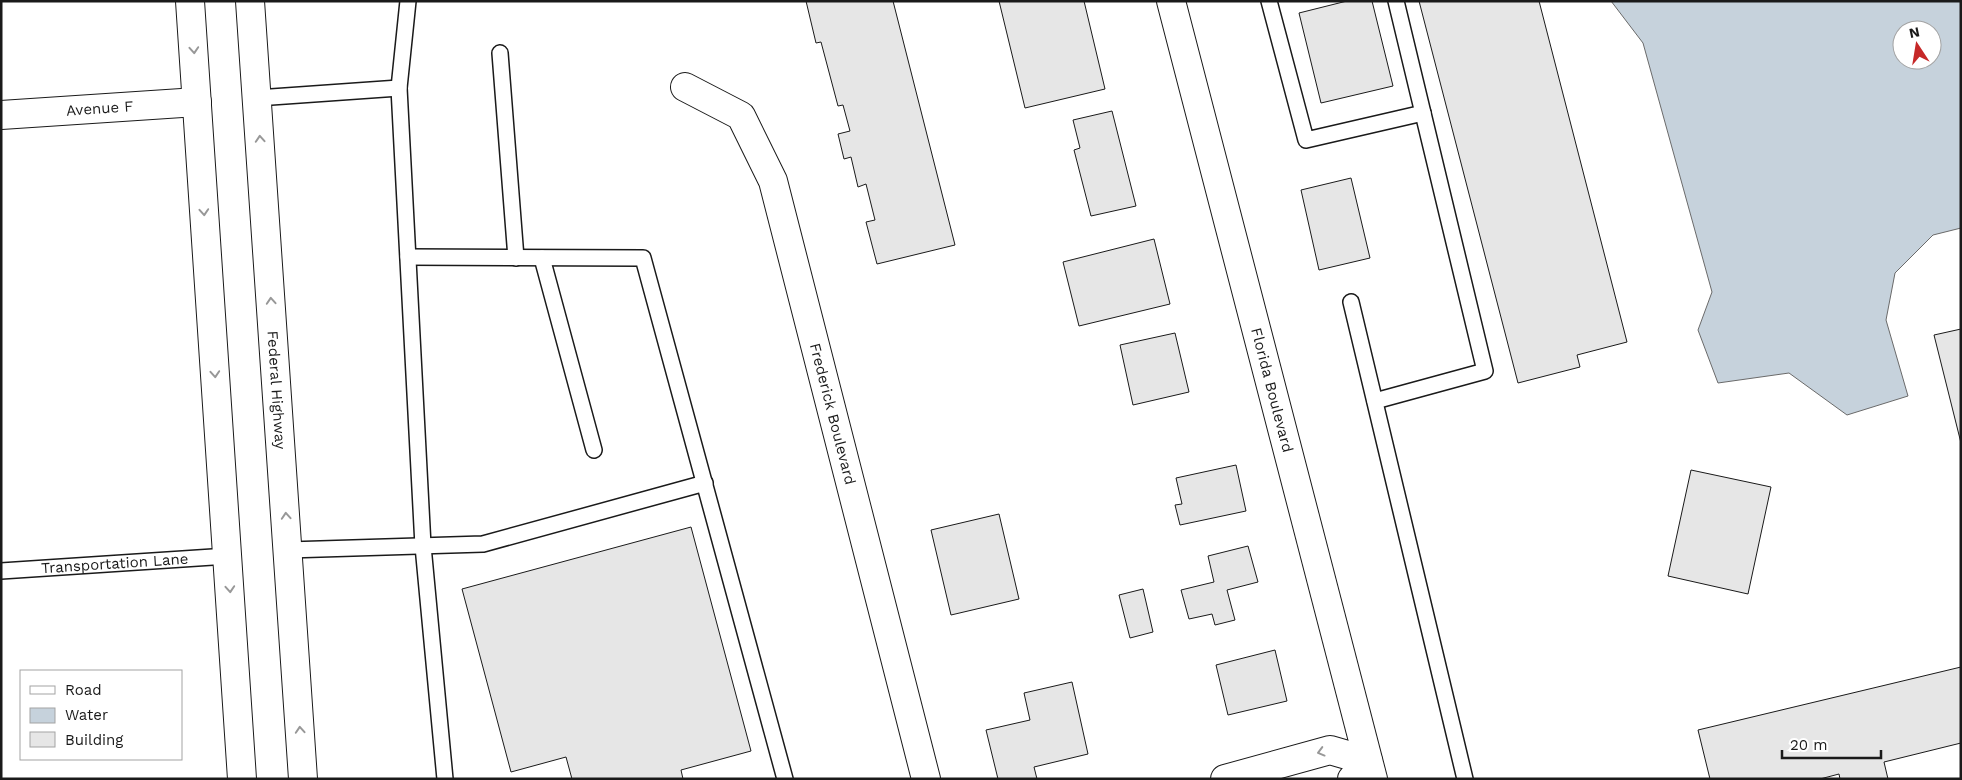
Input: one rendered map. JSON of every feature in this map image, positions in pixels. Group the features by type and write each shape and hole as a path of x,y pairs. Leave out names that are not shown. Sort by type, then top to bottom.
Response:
{"street":[{"path":"190,1 242,779"},
{"name":"Federal Highway","path":"250,1 303,779"},
{"name":"Florida Boulevard","path":"1171,1 1364,773"},
{"name":"Frederick Boulevard","path":"685,87 741,116 773,181 926,779"},
{"name":"Avenue F","path":"1,115 197,102"},
{"path":"1225,779 1330,750 1364,773"}],"lane":[{"path":"408,1 399,88 423,546 445,779"},
{"path":"1269,1 1306,140 1423,113"},
{"path":"1375,401 1484,371 1396,1"},
{"path":"500,53 516,258"},
{"path":"257,98 399,88"},
{"path":"408,257 643,258 785,779"},
{"path":"542,258 594,450"},
{"path":"1351,302 1466,779"},
{"path":"288,550 483,544 705,483"},
{"name":"Transportation Lane","path":"1,571 228,556"}],"water":[{"path":"1611,1 1961,1 1961,228 1933,235 1895,273 1886,320 1908,396 1847,415 1789,373 1718,383 1698,330 1712,292 1643,43"}],"building":[{"path":"806,1 893,1 955,245 877,264 866,222 875,220 866,184 858,187 851,157 844,159 838,134 850,131 843,105 838,106 821,42 816,43"},
{"path":"999,1 1084,1 1105,89 1025,108"},
{"path":"1347,1 1372,1 1393,86 1321,103 1299,13"},
{"path":"1419,1 1539,1 1627,342 1577,355 1580,367 1518,383"},
{"path":"1112,111 1136,206 1091,216 1074,150 1080,148 1073,120"},
{"path":"1351,178 1370,258 1319,270 1301,190"},
{"path":"1154,239 1170,304 1079,326 1063,262"},
{"path":"1961,329 1961,443 1934,335"},
{"path":"1175,333 1189,392 1133,405 1120,345"},
{"path":"1236,465 1246,511 1180,525 1175,505 1182,504 1176,478"},
{"path":"1691,470 1771,487 1748,594 1668,576"},
{"path":"999,514 1019,599 951,615 931,530"},
{"path":"691,527 751,751 681,770 683,779 572,779 566,757 511,772 462,589"},
{"path":"1248,546 1258,582 1227,590 1235,620 1215,625 1212,614 1189,619 1181,590 1214,582 1208,556"},
{"path":"1143,589 1153,632 1130,638 1119,595"},
{"path":"1275,650 1287,701 1228,715 1216,665"},
{"path":"1961,667 1961,743 1884,762 1888,779 1840,779 1839,774 1820,779 1710,779 1698,730"},
{"path":"1072,682 1088,754 1034,767 1037,779 998,779 986,730 1030,720 1024,693"}]}
